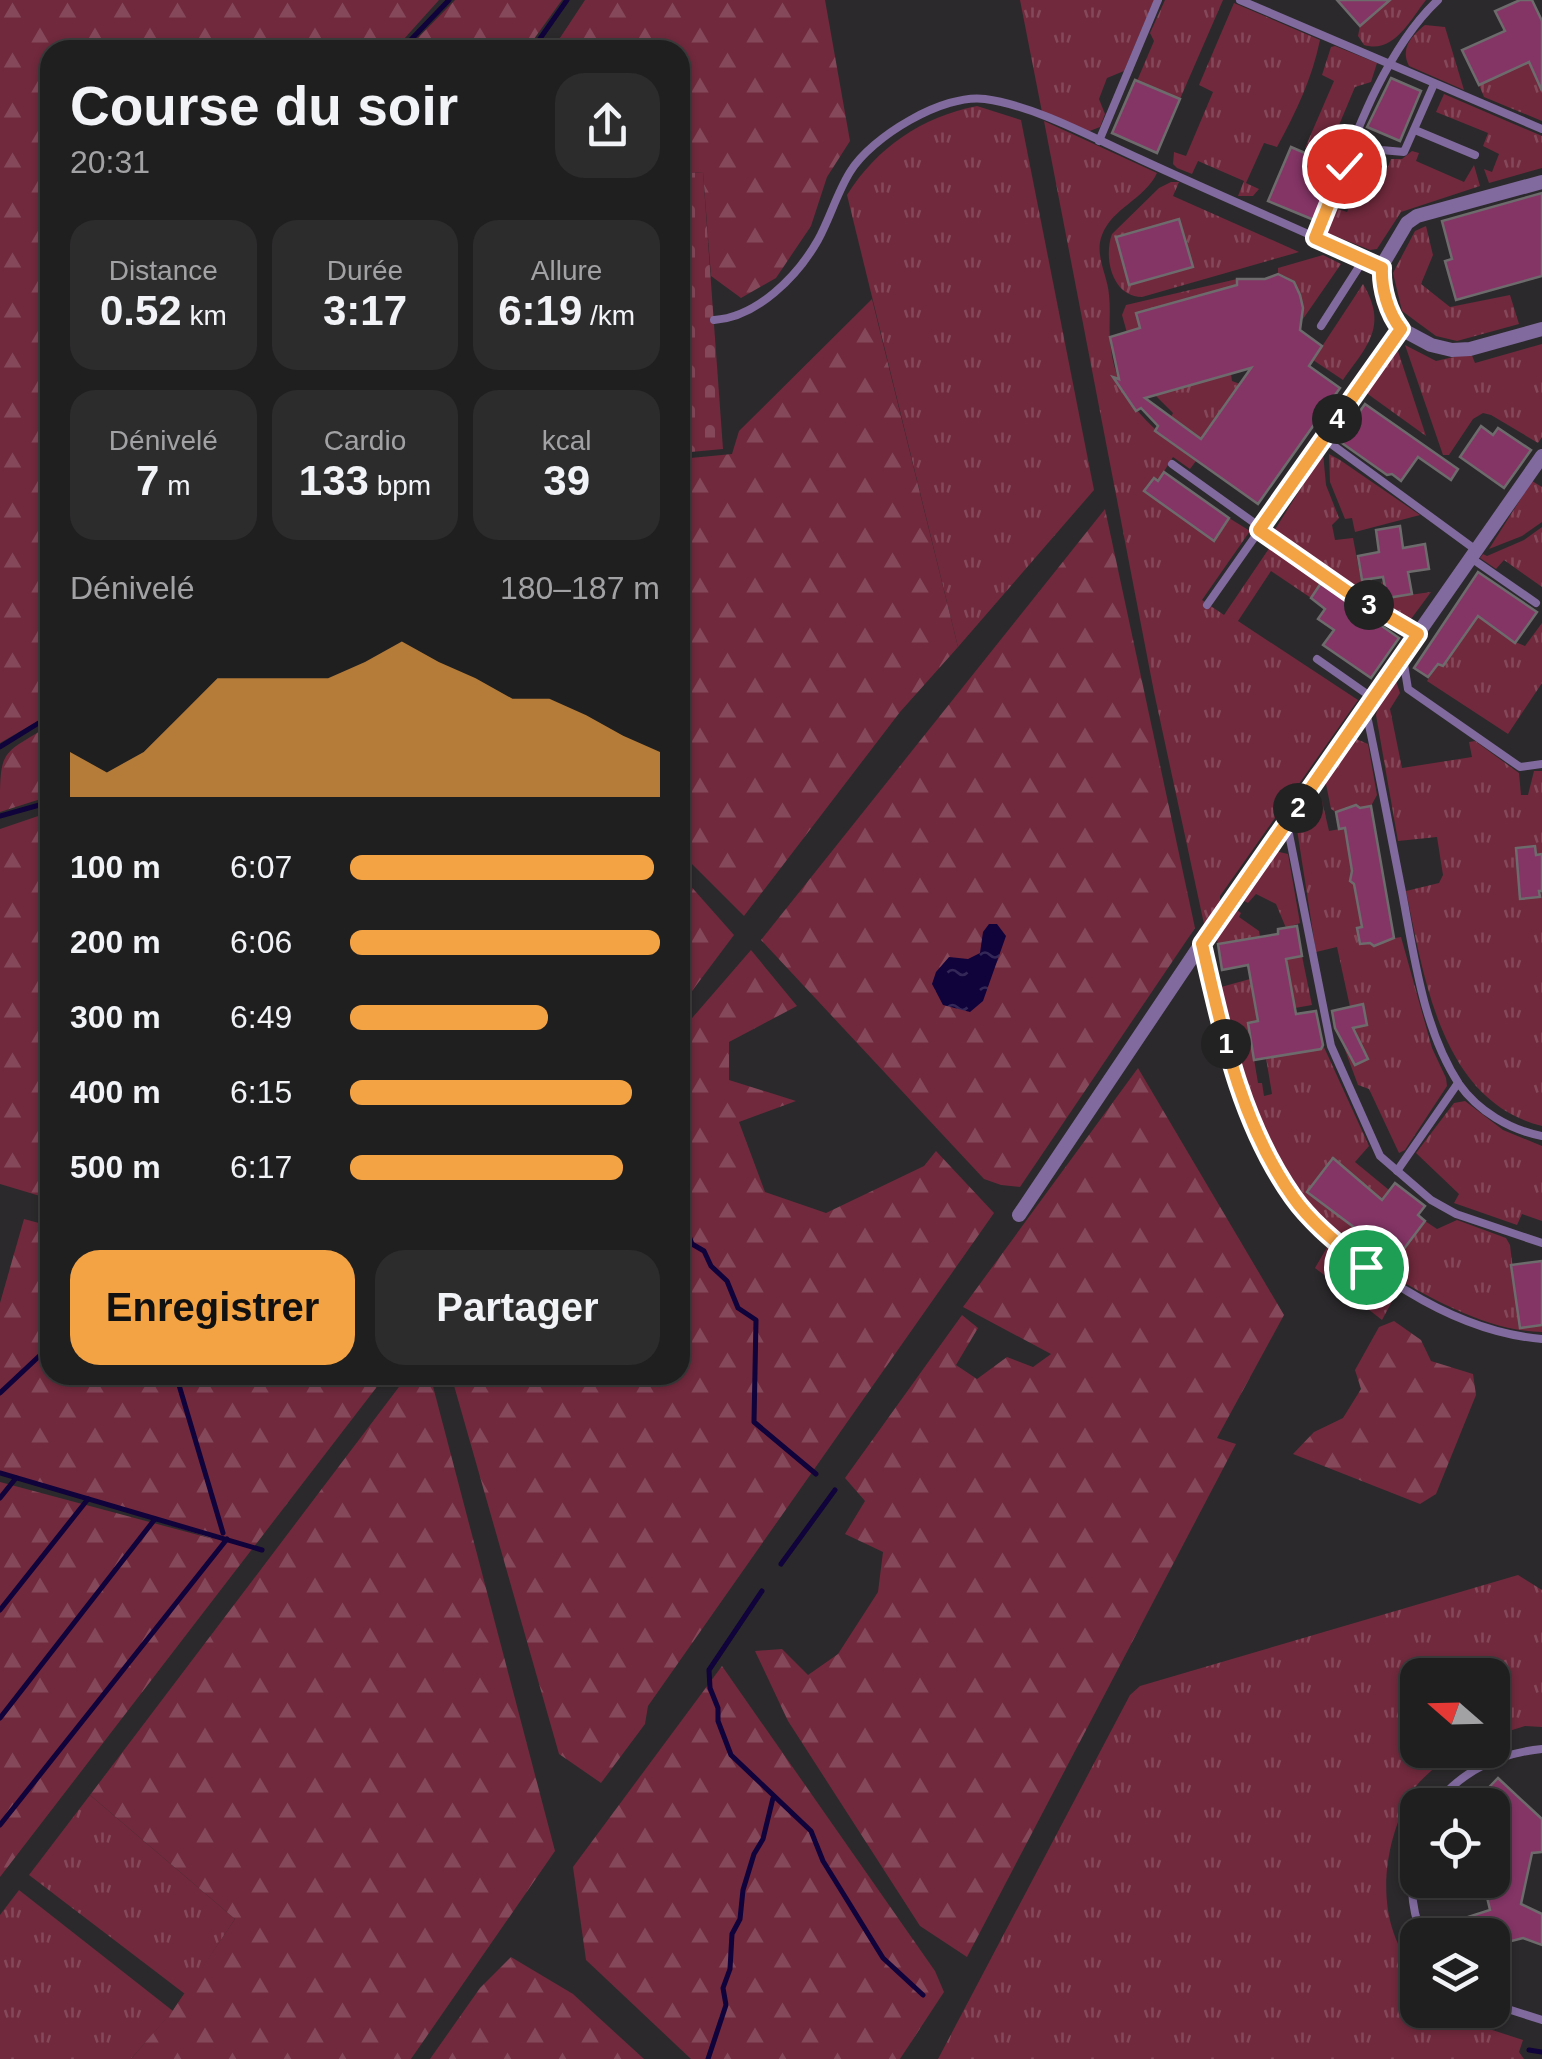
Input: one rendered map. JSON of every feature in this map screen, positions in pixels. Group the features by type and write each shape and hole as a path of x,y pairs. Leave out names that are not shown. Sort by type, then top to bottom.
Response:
{"street":[{"path":"1542,182 1417,216 1408,222 1382,268 1381,280 1393,319 1401,329 1442,349 1470,349 1542,330"},
{"path":"1019,1215 1202,944 1542,456"}],"lane":[{"path":"1099,141 1158,0"},
{"path":"1240,0 1542,129"},
{"path":"1315,238 1388,64 1438,0"},
{"path":"1356,139 1381,150 1406,150 1434,84"},
{"path":"714,320 733,319 781,286 802,264 818,240 852,168 880,141 918,116 951,101 984,98 1043,116 1382,268"},
{"path":"1415,130 1475,155"},
{"path":"1320,326 1364,259"},
{"path":"1207,605 1401,329"},
{"path":"1324,438 1536,604"},
{"path":"1172,464 1355,597 1418,634"},
{"path":"1402,657 1408,688 1520,767 1542,764"},
{"path":"1316,659 1370,705 1413,952 1434,1032 1458,1083 1496,1119 1542,1136"},
{"path":"1287,824 1331,1046 1380,1156 1432,1200 1456,1214 1542,1242"},
{"path":"1202,944 1238,1090 1262,1144 1294,1199 1366,1267 1421,1300 1497,1331 1542,1339"},
{"path":"1397,1171 1458,1083"},
{"path":"1452,1788 1481,1766 1504,1756 1542,1750"},
{"path":"1510,2010 1542,2020"}],"green space":[{"path":"0,0 439,0 403,40 40,40 40,720 0,743"},
{"path":"455,0 562,0 533,40 416,40"},
{"path":"585,0 825,0 850,141 827,177 811,226 776,278 741,298 711,276 703,172 690,173 690,40 559,40"},
{"path":"1020,0 1154,0 1124,71 1107,78 1099,99 1105,114 1100,127 1087,132 1042,112"},
{"path":"1165,0 1223,0 1180,99 1137,81 1154,41 1150,33"},
{"path":"1386,0 1426,0 1393,40 1384,45 1364,45 1358,36 1360,26"},
{"path":"1234,3 1320,40 1308,82 1284,134 1277,147 1264,143 1246,183 1259,189 1253,196 1238,196 1244,181 1198,161 1192,174 1173,164 1174,152 1186,156 1213,92 1199,85"},
{"path":"1425,25 1445,27 1464,90 1409,66 1408,43"},
{"path":"1331,47 1377,63 1371,82 1355,87 1326,156 1305,148 1334,81 1322,75"},
{"path":"1538,58 1541,65 1532,70 1538,83 1542,82 1542,121 1484,97 1479,85"},
{"path":"1444,94 1542,136 1542,168 1489,183 1484,169 1492,172 1499,154 1483,146 1488,133 1436,112"},
{"path":"977,106 1021,120 1094,490 958,647 847,195 872,162 903,137 938,118"},
{"path":"1044,121 1157,173 1107,226 1100,250 1109,295 1111,349 1121,385 1140,414 1196,461 1190,469 1173,457 1158,481 1153,478 1144,492 1213,540 1229,518 1250,531 1202,600 1224,615 1270,547 1321,583 1311,598 1271,571 1238,621 1358,700 1204,924 1154,692"},
{"path":"1412,151 1419,153 1416,161 1464,182 1474,165 1480,186 1401,212 1377,249 1370,250 1325,232 1323,226 1332,207 1347,212 1369,164 1387,169 1391,159 1402,159"},
{"path":"703,172 723,449 690,452 690,173"},
{"path":"1179,182 1173,196 1299,252 1142,297 1124,291 1110,265 1112,234 1159,188"},
{"path":"1426,226 1433,255 1421,284 1450,307 1510,295 1519,324 1457,341 1436,336 1402,311 1393,273 1415,231"},
{"path":"1323,255 1341,264 1303,319 1298,291 1291,280 1278,274 1278,268"},
{"path":"1237,279 1237,292 1180,341 1168,304 1136,313 1146,350 1133,354 1122,315 1126,305"},
{"path":"1363,284 1374,312 1372,335 1343,380 1313,360"},
{"path":"872,299 958,647 900,712 744,916 690,862 690,458 732,454 739,431"},
{"path":"1542,344 1542,437 1538,443 1483,413 1473,419 1449,455 1443,455 1405,345 1436,361 1471,353 1475,363"},
{"path":"1397,348 1426,436 1365,392"},
{"path":"1231,374 1232,381 1240,384 1201,439 1171,417 1173,413 1155,395"},
{"path":"1323,453 1326,485 1339,518 1332,525 1335,540 1353,538 1361,580 1372,578 1367,598 1274,531"},
{"path":"1329,454 1420,515 1355,532 1352,518 1345,519 1330,482"},
{"path":"1532,481 1542,487 1542,522 1522,536 1489,549"},
{"path":"1105,509 1195,928 1020,1187 1001,1185 984,1179 761,940"},
{"path":"1542,527 1542,587 1504,560 1496,569 1480,558 1524,540"},
{"path":"1382,581 1387,598 1431,592 1411,619 1372,602"},
{"path":"1478,616 1525,646 1542,623 1542,683 1508,734 1427,681 1438,664 1443,666"},
{"path":"1396,681 1400,693 1390,709 1402,768 1472,757 1469,742 1475,741 1519,773 1521,795 1528,795 1534,771 1542,771 1542,854 1536,855 1534,846 1516,849 1521,899 1539,897 1542,891 1542,1126 1508,1112 1481,1091 1459,1063 1430,997 1406,891 1439,883 1443,875 1437,837 1398,841 1376,715 1379,702"},
{"path":"40,731 40,799 0,812 3,765 6,756"},
{"path":"1354,738 1368,744 1377,795 1371,806 1356,805 1336,812 1331,809 1325,779 1346,743"},
{"path":"1314,797 1322,801 1329,831 1345,828 1350,880 1354,883 1362,927 1357,928 1359,944 1375,946 1383,940 1401,937 1432,1048 1446,1078 1447,1086 1405,1150 1399,1153 1369,1089 1358,1085 1338,1031 1366,1025 1363,1004 1350,1007 1337,947 1316,952 1296,823 1307,800"},
{"path":"40,815 40,1196 0,1184 0,829"},
{"path":"1275,851 1288,854 1300,923 1286,928 1276,904 1256,894 1248,903 1240,899"},
{"path":"690,885 734,935 690,994"},
{"path":"1234,908 1241,913 1239,917 1259,931 1260,937 1218,944 1216,936"},
{"path":"751,950 797,1006 729,1042 729,1080 796,1101 739,1122 765,1192 826,1213 924,1166 936,1151 994,1213 648,1706 645,1724 601,1783 559,1754 454,1385 690,1385 690,1020"},
{"path":"1302,956 1312,1005 1295,1008 1286,959"},
{"path":"1250,979 1258,1021 1248,1023 1258,1083 1262,1083 1264,1096 1272,1094 1266,1058 1321,1049 1323,1045 1369,1146 1355,1162 1389,1190 1382,1200 1332,1159 1308,1192 1359,1231 1347,1243 1300,1196 1268,1141 1244,1081 1221,987"},
{"path":"1138,1068 1284,1315 1217,1438 1236,1444 967,1957 920,1926 788,1721 755,1651 782,1649 808,1675 838,1654 878,1592 883,1552 845,1534 865,1501 845,1478 962,1315 978,1328 956,1365 977,1379 1007,1357 1033,1367 1051,1354 963,1307"},
{"path":"1465,1101 1503,1130 1542,1146 1542,1221 1522,1214 1517,1225 1454,1203 1459,1194 1416,1153 1454,1103"},
{"path":"24,1219 40,1223 40,1385 378,1385 0,1877 0,1482 217,1540 0,1471 0,1303"},
{"path":"1457,1220 1506,1238 1520,1327 1542,1325 1542,1332 1482,1320 1387,1273 1425,1221 1437,1229"},
{"path":"1329,1244 1346,1264 1344,1290 1315,1268"},
{"path":"1382,1287 1397,1292 1382,1320 1359,1302 1366,1291"},
{"path":"1394,1321 1421,1340 1431,1361 1473,1374 1476,1395 1436,1494 1420,1504 1293,1454 1314,1432 1343,1418 1361,1389 1355,1370 1379,1327"},
{"path":"400,1385 433,1385 555,1851 411,2059 131,2059 173,2010 235,1919 90,1795"},
{"path":"1518,1575 1542,1590 1542,1727 1510,1731 1510,1658 1400,1658 1400,1768 1435,1768 1415,1788 1400,1788 1400,1818 1386,1885 1393,1932 1400,1947 1400,2028 1486,2028 1523,2040 1519,2052 1524,2059 938,2059 1130,1695 1140,1686"},
{"path":"722,1666 935,1971 944,1992 900,2059 691,2059 586,1960 573,1867"},
{"path":"90,1795 235,1919 185,1994 29,1875"},
{"path":"19,1890 173,2011 131,2059 0,2059 0,1915"},
{"path":"511,1957 573,1994 644,2059 430,2059 480,1988"}],"water":[{"path":"989,924 997,924 1006,936 983,1001 970,1012 943,1005 932,984 936,972 949,957 968,959 980,953 983,932"}],"building":[{"path":"1337,0 1390,0 1360,26"},
{"path":"1520,0 1532,0 1542,21 1542,91 1529,62 1479,85 1462,50 1505,31 1495,11"},
{"path":"1391,78 1421,91 1400,141 1367,127"},
{"path":"1135,80 1180,99 1157,153 1112,133"},
{"path":"1291,147 1335,166 1314,220 1268,201"},
{"path":"1542,193 1542,276 1456,300 1445,261 1452,259 1442,221"},
{"path":"1179,219 1193,267 1129,285 1116,237"},
{"path":"1278,274 1294,282 1303,308 1300,330 1322,346 1309,366 1340,388 1258,504 1155,431 1158,426 1141,408 1136,411 1113,377 1119,379 1110,337 1140,328 1136,313 1237,285 1237,279 1265,279","holes":["1251,368 1201,439 1145,398"]},
{"path":"1365,404 1458,469 1451,480 1418,457 1401,481 1339,441"},
{"path":"1481,426 1493,435 1498,428 1531,450 1504,488 1460,457"},
{"path":"1164,472 1229,518 1214,541 1144,491"},
{"path":"1400,526 1403,548 1425,544 1429,569 1408,572 1412,594 1387,598 1383,577 1362,580 1358,556 1379,552 1376,530"},
{"path":"1478,572 1537,612 1515,643 1478,616 1443,666 1438,664 1428,677 1414,668"},
{"path":"1321,583 1399,638 1371,678 1323,645 1334,630 1318,619 1325,609 1311,598"},
{"path":"1356,805 1371,806 1394,938 1374,946 1360,944 1357,928 1362,927 1354,884 1350,881 1345,828 1339,829 1336,812"},
{"path":"1535,846 1536,855 1542,854 1542,891 1540,897 1520,899 1516,848"},
{"path":"1297,926 1302,956 1286,959 1296,1014 1316,1011 1323,1045 1321,1049 1254,1060 1248,1023 1258,1021 1248,965 1222,970 1218,944 1278,934 1278,929"},
{"path":"1363,1004 1367,1025 1353,1028 1368,1059 1355,1065 1335,1028 1332,1011"},
{"path":"1333,1158 1382,1200 1395,1183 1425,1206 1418,1215 1425,1221 1397,1258 1390,1253 1383,1262 1353,1239 1359,1231 1307,1192"},
{"path":"1542,1261 1542,1325 1520,1328 1511,1265"},
{"path":"1498,1778 1509,1788 1488,1788"},
{"path":"1510,1789 1542,1819 1542,1852 1532,1853 1521,1904 1542,1914 1542,1945 1523,1938 1510,1941 1510,1918 1465,1918 1490,1910 1487,1898 1510,1898"}],"waterway":[{"path":"411,40 449,0"},
{"path":"539,40 567,0"},
{"path":"0,747 40,722"},
{"path":"0,816 40,805"},
{"path":"690,1238 727,1281 738,1308 756,1320 754,1422 816,1474"},
{"path":"0,1393 40,1355"},
{"path":"179,1385 223,1533"},
{"path":"0,1473 262,1550"},
{"path":"0,1498 16,1478"},
{"path":"781,1564 835,1490"},
{"path":"0,1610 88,1499"},
{"path":"0,1718 155,1519"},
{"path":"0,1825 227,1539"},
{"path":"762,1591 709,1670 718,1721 731,1755 811,1831 823,1861 883,1958 923,1995"},
{"path":"708,2059 726,2005 723,1988 730,1969 732,1934 740,1919 743,1890 763,1839 773,1798"},
{"path":"1529,2050 1542,2052"}],"route":[{"path":"1344,166 1315,238 1382,268 1381,280 1393,319 1401,329 1259,530 1355,597 1418,634 1202,944 1238,1090 1262,1144 1294,1199 1366,1267"}]}
